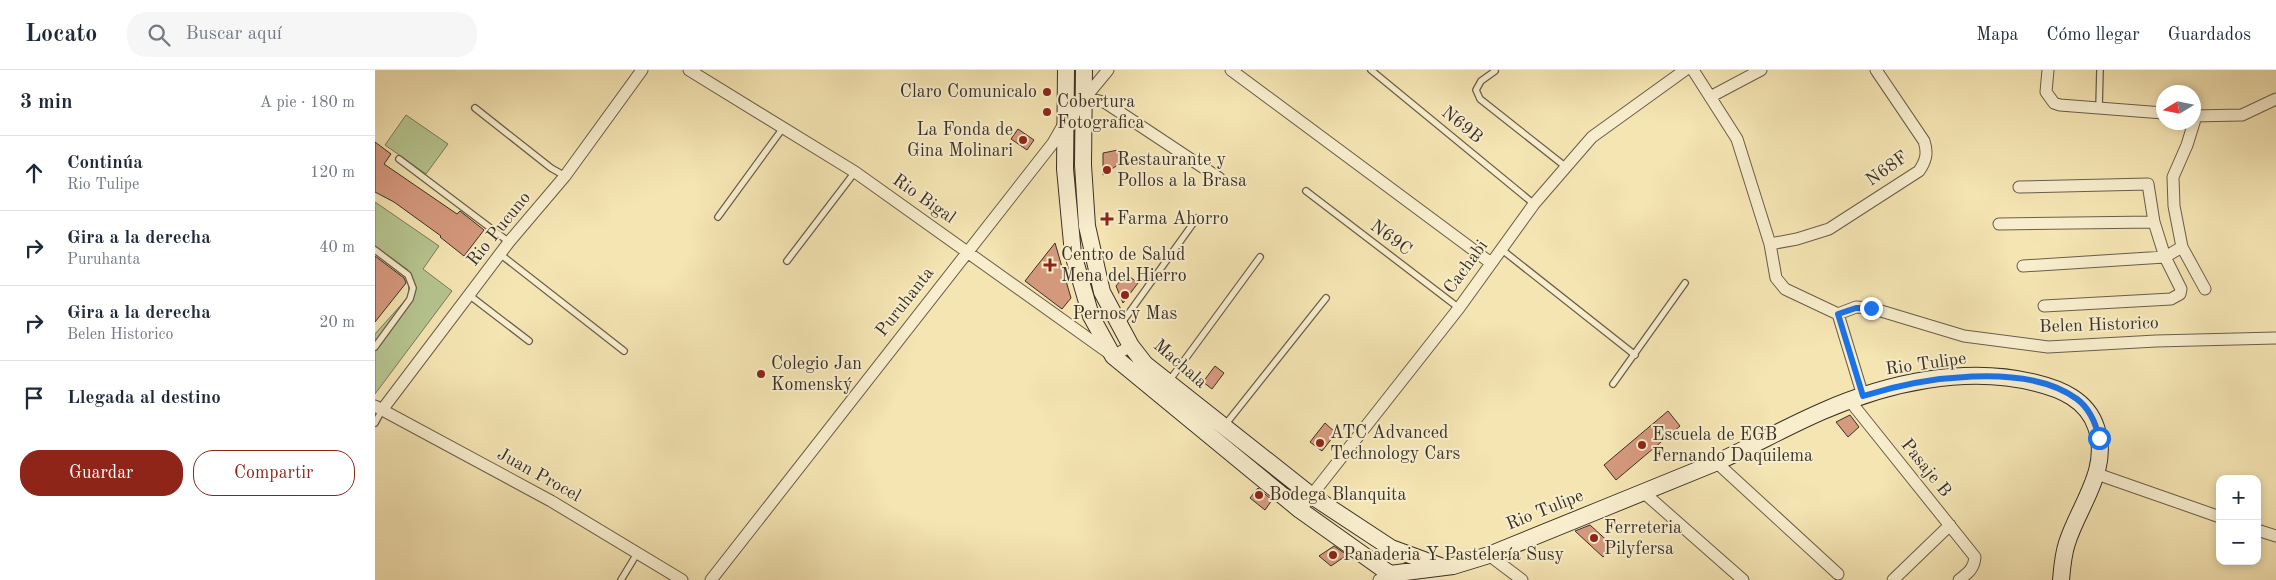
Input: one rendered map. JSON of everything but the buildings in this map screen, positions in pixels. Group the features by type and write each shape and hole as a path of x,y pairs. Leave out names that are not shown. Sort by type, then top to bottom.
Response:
{"main road":[{"name":"Machala","path":"1066,70 1065,169 1073,254 1091,316 1113,356 1300,510 1385,577"},
{"name":"Machala","path":"1085,70 1083,165 1087,226 1102,292 1131,346 1145,364 1312,496 1391,548 1434,572"},
{"name":"Rio Tulipe","path":"1385,577 1434,572 1489,555 1716,462 1824,411 1857,398 1894,386 1947,378 1989,376 2051,386 2078,400 2093,419 2099,438 2097,474 2067,543 2061,580"}],"street":[{"name":"Rio Pucuno","path":"379,408 469,296 509,242 565,176 641,70"},
{"name":"Rio Bigal","path":"689,70 855,172 967,250 1113,356"},
{"name":"Puruhanta","path":"711,580 967,250 1053,143 1065,122 1108,70"},
{"path":"1231,70 1491,263"},
{"name":"Cachabi","path":"1300,510 1459,308 1534,204 1592,137 1685,70"},
{"path":"1693,70 1737,139 1770,244 1775,278 1785,289 1838,314 1857,398"},
{"path":"1710,97 1761,70"},
{"name":"N68F","path":"1770,244 1829,230 1919,171 1924,164 1926,148 1924,141 1876,70"},
{"path":"2048,70 2046,92 2054,103 2156,112"},
{"path":"1085,97 1105,103 1219,178"},
{"path":"2201,116 2242,115 2276,99"},
{"path":"2191,130 2187,145 2173,177 2174,206 2181,247 2205,289"},
{"path":"2019,187 2148,184 2154,222 2165,257 2181,289 2180,294 2176,298 2044,306"},
{"path":"1999,224 2154,222"},
{"path":"2023,266 2165,257 2181,247"},
{"name":"Belen Historico","path":"1838,314 1856,308 1871,308 1965,336 2048,347 2156,341 2276,338"},
{"path":"1113,356 1131,346"},
{"name":"Pasaje B","path":"1857,398 1975,556 1974,565 1971,570 1959,580"},
{"name":"Juan Procel","path":"379,408 551,501 682,580"},
{"path":"1716,462 1838,574"},
{"path":"2097,474 2216,516"},
{"path":"1642,491 1743,580"},
{"path":"1893,580 1950,525"},
{"path":"2261,531 2276,536"},
{"path":"1489,555 1522,580"}],"lane":[{"name":"N69B","path":"1371,70 1534,204"},
{"path":"2099,108 2100,70"},
{"path":"1495,71 1481,80 1478,85 1476,90 1480,99 1566,167"},
{"path":"475,108 551,168 565,176"},
{"path":"718,217 783,128"},
{"path":"399,159 509,242"},
{"path":"787,262 855,172"},
{"name":"N69C","path":"1306,192 1459,308"},
{"path":"1120,325 1197,218"},
{"path":"1501,249 1635,355"},
{"path":"375,250 408,276 413,288 410,299 375,347"},
{"path":"500,254 624,351"},
{"path":"1168,382 1260,257"},
{"path":"1613,384 1685,283"},
{"path":"469,296 529,341"},
{"path":"1224,427 1326,298"},
{"path":"375,423 379,408"},
{"path":"621,580 638,552"}],"green space":[{"path":"406,115 448,144 426,174 385,145"},
{"path":"375,202 439,246 423,269 452,291 375,394 375,334 409,296 408,270 375,246"}],"place":[{"name":"Claro Comunicalo","path":"1047,92"},
{"name":"Cobertura Fotografica","path":"1047,112"},
{"name":"La Fonda de Gina Molinari","path":"1023,140"},
{"name":"Restaurante y Pollos a la Brasa","path":"1107,170"},
{"name":"Farma Ahorro","path":"1107,219"},
{"name":"Centro de Salud Mena del Hierro","path":"1050,265"},
{"name":"Pernos y Mas","path":"1125,295"},
{"name":"Colegio Jan Komenský","path":"761,374"},
{"name":"ATC Advanced Technology Cars","path":"1320,443"},
{"name":"Escuela de EGB Fernando Daquilema","path":"1642,445"},
{"name":"Bodega Blanquita","path":"1259,495"},
{"name":"Ferreteria Pilyfersa","path":"1594,538"},
{"name":"Panaderia Y Pastelería Susy","path":"1333,555"}],"route":[{"path":"1871,308 1856,308 1838,314 1863,396 1894,386 1947,378 1989,376 2030,381 2051,386 2078,400 2090,414 2096,425 2099,438"}]}
